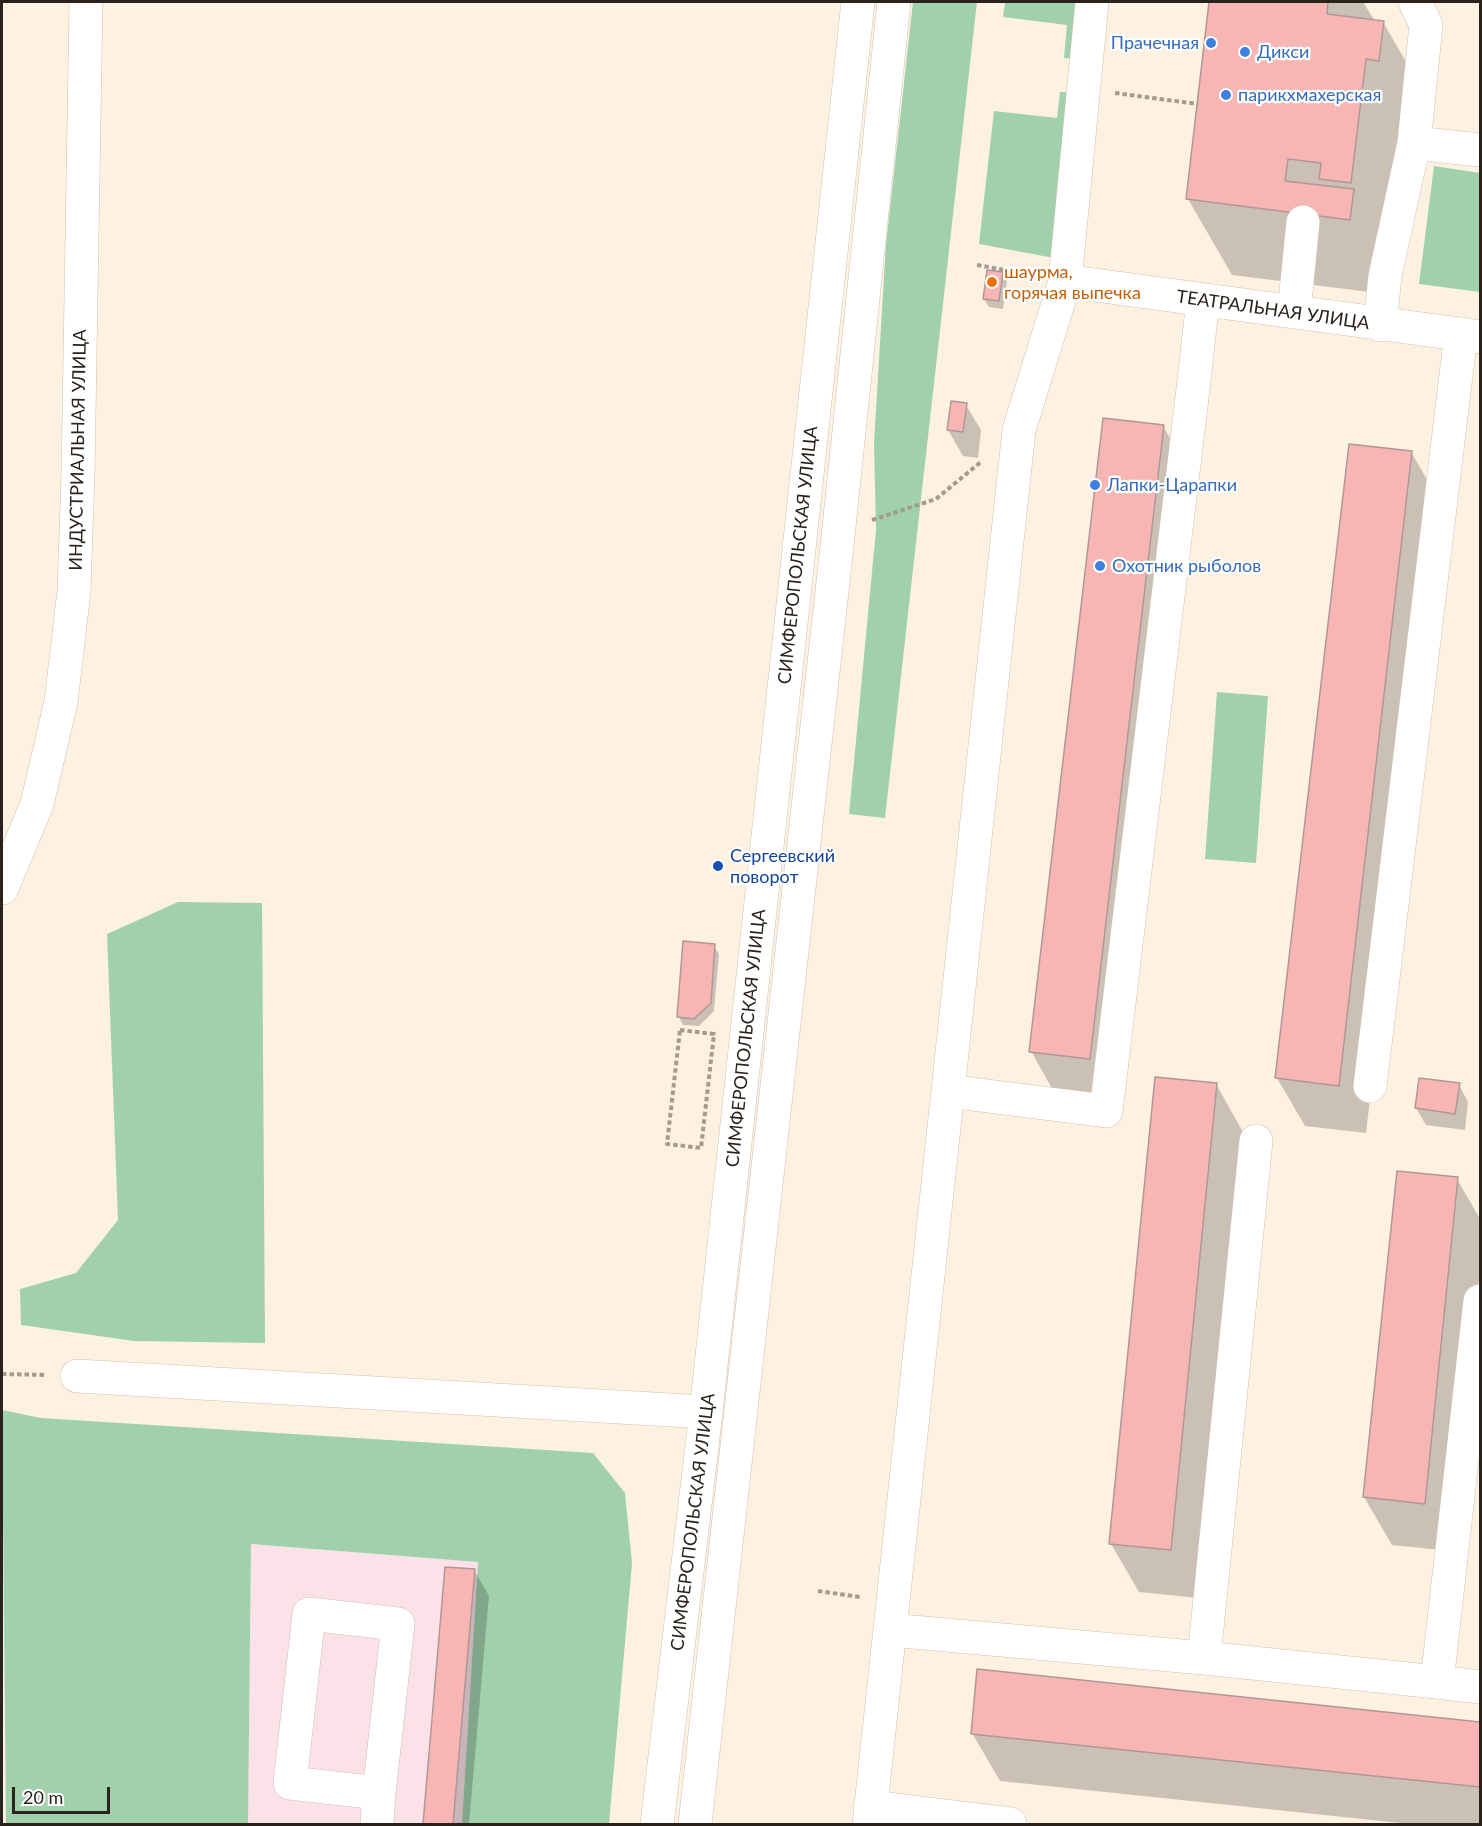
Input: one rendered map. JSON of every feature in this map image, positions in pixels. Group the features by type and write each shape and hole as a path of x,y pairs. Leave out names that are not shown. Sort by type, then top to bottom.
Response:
{"main road":[{"name":"ИНДУСТРИАЛЬНАЯ УЛИЦА","path":"2,888 37,804 61,702 74,591 79,461 86,2"},
{"name":"СИМФЕРОПОЛЬСКАЯ УЛИЦА","path":"657,1824 706,1412 858,2"},
{"name":"СИМФЕРОПОЛЬСКАЯ УЛИЦА","path":"694,1824 834,570 894,2"},
{"path":"1010,1824 869,1816 1019,430 1065,281 1092,2"},
{"path":"1380,324 1385,276 1415,203 1414,143 1426,25 1415,2"},
{"path":"1414,143 1480,150"},
{"path":"1294,312 1303,222"},
{"name":"ТЕАТРАЛЬНАЯ УЛИЦА","path":"1065,281 1471,335"},
{"path":"948,1091 1106,1111 1203,300"},
{"path":"1370,1086 1471,335"},
{"path":"1204,1658 1256,1141"},
{"path":"1437,1682 1480,1301"},
{"path":"77,1376 706,1412"},
{"path":"309,1614 398,1624 378,1809 290,1783 309,1614"},
{"path":"892,1616 1204,1658 1480,1686"}],"path":[{"path":"1086,76 1114,93 1198,104"},
{"path":"977,265 1065,281"},
{"path":"868,521 936,499 1019,430"},
{"path":"680,1030 714,1034 701,1148 667,1144 680,1030"},
{"path":"2,1374 77,1376"},
{"path":"818,1591 892,1616"}],"shaded area":[{"path":"251,1544 478,1562 462,1824 248,1824"}],"green space":[{"path":"913,2 977,2 885,818 849,814 876,530 874,442 886,245"},
{"path":"1005,2 1078,2 1075,59 1064,58 1067,25 1003,17"},
{"path":"1060,92 1070,92 1054,258 979,244 994,111 1057,118"},
{"path":"1434,166 1480,173 1480,292 1419,284"},
{"path":"1217,692 1268,696 1256,863 1205,859"},
{"path":"178,902 262,903 265,1343 134,1341 21,1325 20,1289 76,1273 118,1220 107,934"},
{"path":"2,1410 41,1418 593,1453 625,1493 632,1563 609,1824 462,1824 478,1562 251,1544 248,1824 6,1824"}],"building":[{"path":"1209,2 1328,2 1327,14 1384,21 1379,61 1366,59 1351,183 1319,179 1321,163 1288,159 1285,181 1354,189 1350,220 1186,199"},
{"path":"987,270 1003,272 999,301 983,299"},
{"path":"951,401 967,403 963,432 947,430"},
{"path":"1103,418 1164,425 1090,1059 1029,1052"},
{"path":"1349,444 1412,451 1339,1086 1275,1078"},
{"path":"683,941 715,944 711,1003 694,1019 677,1017"},
{"path":"1155,1077 1217,1083 1171,1550 1109,1544"},
{"path":"1419,1078 1460,1083 1455,1114 1415,1108"},
{"path":"1397,1171 1458,1177 1425,1504 1363,1497"},
{"path":"445,1567 475,1569 453,1824 423,1824"},
{"path":"977,1669 1480,1722 1480,1787 971,1734"}],"place":[{"name":"Прачечная","path":"1211,43"},
{"name":"Дикси","path":"1245,52"},
{"name":"парикхмахерская","path":"1226,95"},
{"name":"шаурма, горячая выпечка","path":"992,282"},
{"name":"Лапки-Царапки","path":"1095,485"},
{"name":"Охотник рыболов","path":"1100,566"},
{"name":"Сергеевский поворот","path":"718,866"}]}
